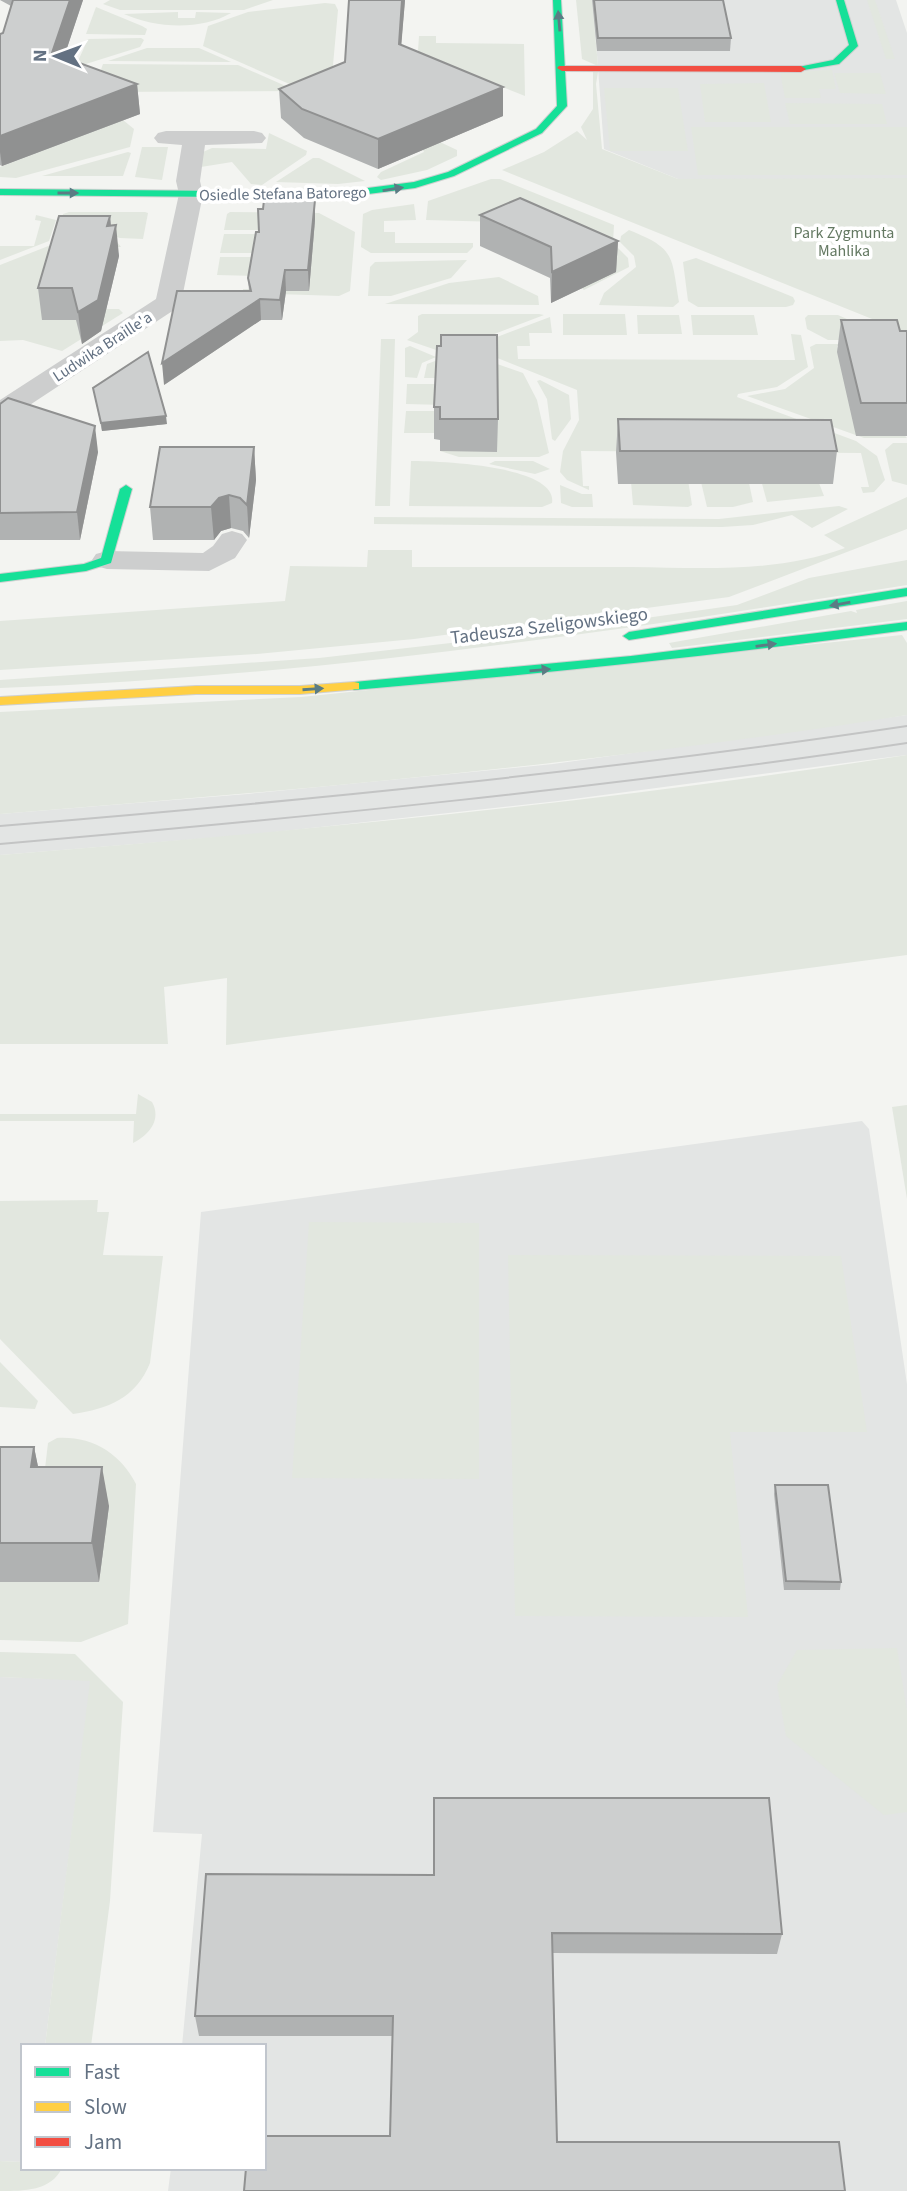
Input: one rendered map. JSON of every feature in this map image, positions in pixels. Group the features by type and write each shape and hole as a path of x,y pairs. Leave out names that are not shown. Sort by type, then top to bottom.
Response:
{"street":[{"name":"Osiedle Stefana Batorego","path":"0,192 337,195 415,185 451,174 520,141 550,121 562,106 564,97 557,0"},
{"path":"562,68 797,69 826,66 847,56 854,46 841,0"},
{"path":"166,138 254,138"},
{"name":"Ludwika Braille'a","path":"0,412 168,303 191,194 188,181 195,138"},
{"path":"107,560 126,489"},
{"path":"0,579 86,568 107,560 209,562 224,552 232,540"},
{"name":"Tadeusza Szeligowskiego","path":"612,638 907,592"},
{"path":"0,701 196,690 300,690 539,671 773,645 907,626"},
{"path":"196,690 354,669"}],"shaded area":[{"path":"593,0 896,0 907,33 907,180 678,179 604,149"},
{"path":"907,715 907,755 558,801 247,835 0,855 0,814 247,794 553,764"},
{"path":"862,1121 869,1129 907,1384 907,2191 168,2191 171,2170 266,2170 266,2044 182,2044 202,1834 153,1832 201,1212"},
{"path":"0,1677 91,1680 45,2044 21,2044 21,2162 0,2161"}],"green space":[{"path":"110,0 273,0 244,10 120,10 103,4"},
{"path":"576,0 592,0 598,66 582,59"},
{"path":"867,0 875,0 895,59 886,59"},
{"path":"335,4 338,10 332,76 303,90 203,46 208,26 248,12"},
{"path":"96,7 142,26 147,29 145,35 86,34"},
{"path":"178,12 178,18 195,18 196,12 231,13 206,23 178,26 149,22 124,14"},
{"path":"419,36 436,36 436,43 524,44 525,96 467,73 417,65"},
{"path":"88,39 144,40 140,47 70,69 78,61"},
{"path":"147,48 199,48 231,62 108,61"},
{"path":"103,64 238,65 297,91 101,92 94,89"},
{"path":"832,70 836,89 819,89 821,98 785,98 780,72"},
{"name":"Park Zygmunta Mahlika","path":"593,72 598,72 596,84 602,149 678,179 907,178 907,333 502,170 544,152 577,131 587,140 581,127 593,109"},
{"path":"834,73 880,73 886,94 840,93"},
{"path":"764,83 771,122 705,122 700,84"},
{"path":"604,88 678,88 688,151 610,151"},
{"path":"785,103 882,104 887,124 790,124"},
{"path":"123,120 134,129 130,147 16,178 0,177 0,167"},
{"path":"691,127 907,127 907,175 698,175"},
{"path":"412,129 457,150 457,156 427,170 381,180 377,177 381,172 424,152"},
{"path":"269,133 307,151 306,155 262,185 251,184 232,162 201,167 203,152 212,148 266,149"},
{"path":"142,147 168,147 162,180 135,177"},
{"path":"131,153 123,176 42,176"},
{"path":"313,158 319,158 365,181 338,184 276,182"},
{"path":"491,179 500,179 614,225 613,243 628,258 629,267 584,290 500,222 426,220 428,201"},
{"path":"414,204 416,220 384,221 384,232 395,232 395,243 473,243 473,247 467,253 371,253 361,247 363,214 372,210"},
{"path":"148,213 143,239 120,238 62,220 63,214"},
{"path":"319,213 355,232 350,291 339,296 243,293 243,289 257,289 264,230 224,230 227,214"},
{"path":"36,215 56,220 49,241 0,260 0,246 34,246 41,221 35,220"},
{"path":"629,230 656,243 669,256 679,302 673,307 599,305 604,293 636,267 634,256 620,242 621,236"},
{"path":"224,234 264,234 261,253 220,253"},
{"path":"117,242 121,247 62,247 43,319 95,320 98,309 119,309 123,313 62,351 23,340 0,341 0,265 56,243"},
{"path":"220,257 261,257 258,276 217,275"},
{"path":"696,258 793,297 795,301 793,305 786,307 698,307 688,301 683,262"},
{"path":"467,260 451,278 391,296 368,296 370,267 375,262"},
{"path":"499,277 538,296 539,305 385,304 449,283"},
{"path":"563,314 625,314 627,335 563,335"},
{"path":"544,315 445,353 407,340 418,332 418,316"},
{"path":"637,315 679,315 682,334 638,334"},
{"path":"691,315 754,315 758,335 693,335"},
{"path":"808,315 838,315 894,340 828,340 807,329 805,318"},
{"path":"550,317 552,333 529,333 530,346 517,346 518,359 795,360 791,334 801,335 808,367 777,387 738,394 737,397 856,441 877,456 885,480 874,492 863,493 861,487 869,487 861,453 581,451 583,486 589,486 589,490 567,480 560,472 563,451 579,420 577,390 495,357 497,337"},
{"path":"381,339 395,339 390,506 375,506"},
{"path":"816,344 898,344 837,346 841,363 907,438 864,438 747,396 785,389 814,368 810,347"},
{"path":"410,346 436,357 422,363 417,378 405,377 405,348"},
{"path":"443,358 483,359 523,373 537,400 549,453 539,457 459,457 440,451 497,451 441,378 424,378 427,364"},
{"path":"540,380 569,395 571,419 555,441 552,439 547,399 537,381"},
{"path":"407,384 445,384 444,405 406,404"},
{"path":"406,411 441,411 444,433 404,433"},
{"path":"893,443 907,443 907,485 892,481 885,450"},
{"path":"411,461 469,464 517,473 536,480 549,490 552,503 542,507 409,506"},
{"path":"495,461 533,461 550,469 535,474 489,464"},
{"path":"688,480 692,505 688,507 633,505 631,482"},
{"path":"761,480 819,483 824,496 767,502"},
{"path":"701,482 749,483 753,502 733,507 707,507"},
{"path":"560,485 582,494 592,494 593,507 572,507 561,503"},
{"path":"907,497 907,529 729,597 414,639 257,654 0,670 0,621 285,601 290,566 367,567 368,550 412,550 412,567 713,568 766,565 793,562 845,548 824,535"},
{"path":"839,506 848,509 812,528 792,515 753,525 722,527 374,524 374,517 719,519"},
{"path":"907,560 907,585 568,636 228,674 0,688 0,680 319,658 548,632 737,605 809,578"},
{"path":"907,601 907,619 672,648 669,643 851,611 857,613 856,610"},
{"path":"902,635 907,643 907,715 681,747 454,774 0,814 0,712 301,697"},
{"path":"907,755 907,955 226,1045 227,978 164,987 168,1044 0,1044 0,855 455,814 681,787"},
{"path":"138,1094 152,1102 156,1115 149,1131 133,1143 134,1121 0,1121 0,1114 136,1114"},
{"path":"907,1105 907,1199 892,1107"},
{"path":"98,1200 97,1212 109,1212 103,1255 163,1256 150,1363 144,1375 129,1393 119,1400 98,1409 73,1414 0,1339 0,1201"},
{"path":"309,1222 479,1223 479,1479 292,1478"},
{"path":"508,1255 841,1256 867,1432 730,1432 748,1617 515,1616"},
{"path":"0,1362 38,1401 35,1409 0,1407"},
{"path":"57,1438 82,1440 104,1449 122,1463 136,1484 128,1624 81,1642 0,1640 0,1582 99,1582 44,1477 48,1443"},
{"path":"897,1648 907,1711 907,1812 884,1815 786,1736 777,1685 797,1650"},
{"path":"0,1652 75,1654 123,1702 110,1901 91,2044 45,2044 90,1681 0,1677"},
{"path":"0,2161 21,2162 21,2170 61,2170 51,2181 36,2188 0,2191"}],"building":[{"path":"13,0 70,0 52,53 137,84 0,136 0,34 3,33"},
{"path":"349,0 402,0 399,44 503,87 378,139 302,109 279,89 345,62"},
{"path":"594,0 723,0 731,38 598,38"},
{"path":"520,198 618,241 552,272 551,247 480,215"},
{"path":"264,200 315,200 308,270 285,270 280,300 260,299 162,363 177,291 251,291 248,278 256,232 259,232 258,209 263,209"},
{"path":"59,216 110,216 107,226 116,225 98,300 78,312 72,288 38,288"},
{"path":"841,320 897,320 900,331 907,331 907,403 861,403"},
{"path":"441,335 497,335 498,419 440,419 440,407 434,407 437,346 441,346"},
{"path":"148,352 166,416 101,423 93,388"},
{"path":"8,398 95,426 77,512 0,513 0,404"},
{"path":"618,419 831,420 837,451 620,451"},
{"path":"160,447 254,447 247,505 240,498 229,495 219,498 211,507 150,507"},
{"path":"0,1447 34,1447 31,1467 102,1467 92,1543 0,1543"},
{"path":"775,1485 828,1485 841,1582 786,1581"},
{"path":"434,1798 769,1798 782,1934 552,1933 557,2142 839,2142 845,2191 244,2191 246,2170 266,2170 266,2136 390,2136 393,2016 195,2016 206,1874 434,1875"}],"tram line":[{"path":"0,826 454,784 907,726"},
{"path":"0,844 454,801 907,743"}],"traffic: fast":[{"path":"0,192 337,195 415,185 451,174 539,131 562,106 557,0"},
{"path":"801,69 836,62 854,46 840,0"},
{"path":"0,578 86,567 107,560 126,489"},
{"path":"629,636 907,592"},
{"path":"354,686 631,660 907,626"}],"traffic: slow":[{"path":"0,701 196,690 300,690 354,686"}],"traffic: jam":[{"path":"562,68 801,69"}]}
